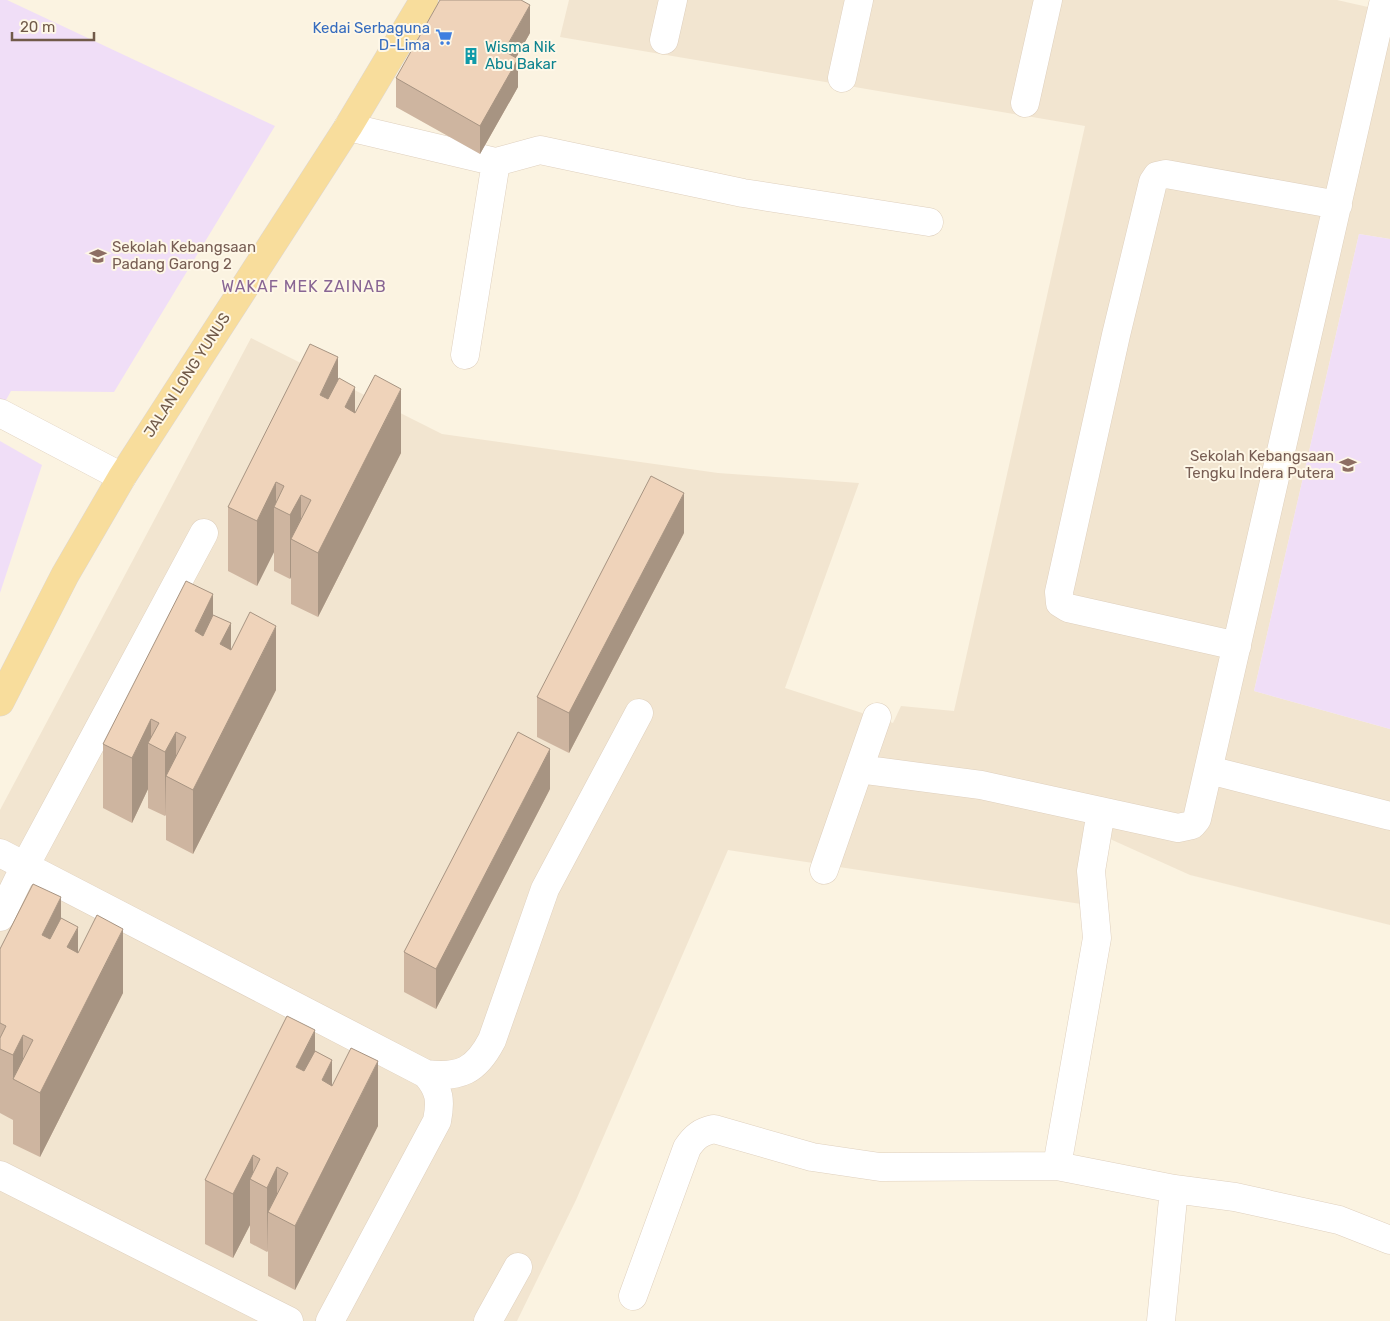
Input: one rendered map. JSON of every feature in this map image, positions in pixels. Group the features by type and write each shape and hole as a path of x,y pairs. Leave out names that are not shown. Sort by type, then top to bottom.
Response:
{"main road":[{"name":"JALAN LONG YUNUS","path":"0,702 65,575 122,477 348,127 424,2"}],"street":[{"path":"664,40 673,0"},
{"path":"842,78 859,0"},
{"path":"1025,103 1048,0"},
{"path":"859,769 981,785 1185,828 1192,825 1197,819 1384,0"},
{"path":"348,127 496,162 540,150 743,194 929,222"},
{"path":"464,355 496,162"},
{"path":"1237,646 1068,608 1060,604 1059,592 1116,335 1153,182 1157,176 1166,174 1338,205"},
{"path":"0,414 122,477"},
{"path":"0,917 25,866 204,533"},
{"path":"426,1074 445,1076 466,1071 483,1058 492,1040 545,889 639,713"},
{"path":"824,870 877,717"},
{"path":"1209,770 1390,816"},
{"path":"1057,1166 1097,938 1091,871 1101,811"},
{"path":"0,854 426,1074 436,1085 441,1101 438,1121 330,1321"},
{"path":"633,1296 687,1148 694,1138 703,1131 722,1130 812,1157 880,1167 1057,1166 1174,1189 1234,1197 1339,1220 1390,1240"},
{"path":"0,1175 289,1321"},
{"path":"1161,1321 1174,1189"},
{"path":"488,1321 518,1267"}],"shaded area":[{"name":"Sekolah Kebangsaan Padang Garong 2","path":"0,0 7,0 275,126 114,392 11,391 0,411"},
{"path":"569,0 1337,0 1390,12 1390,239 1359,234 1254,691 1390,729 1390,925 1190,875 1090,830 1081,904 728,850 576,1200 517,1321 0,1321 0,810 251,338 442,434 718,473 859,483 785,688 893,723 901,706 954,711 1085,126 560,37"},
{"name":"Sekolah Kebangsaan Tengku Indera Putera","path":"1359,234 1390,239 1390,729 1254,691"},
{"path":"0,441 42,465 0,593"}],"building":[{"name":"Wisma Nik Abu Bakar","path":"440,0 521,0 530,5 504,51 518,59 480,126 396,78"},
{"path":"310,344 338,357 320,395 328,399 339,378 355,387 345,407 355,413 375,375 401,389 318,553 291,539 311,500 301,495 290,515 274,507 284,486 276,482 257,521 228,507"},
{"path":"651,476 684,493 569,713 537,697"},
{"path":"186,581 213,594 195,631 203,636 213,615 231,623 220,644 231,650 250,612 276,626 193,790 166,776 186,737 176,732 165,752 148,743 159,723 151,719 132,758 103,744"},
{"path":"518,732 550,749 436,969 404,952"},
{"path":"33,884 61,897 42,935 50,939 61,918 78,927 67,947 78,953 97,915 123,929 40,1093 13,1079 33,1040 23,1035 13,1055 0,1049 0,1038 6,1026 0,1023 0,949"},
{"path":"287,1016 315,1030 296,1067 304,1071 315,1051 332,1060 322,1080 332,1086 351,1048 378,1061 295,1226 268,1212 288,1173 277,1167 267,1188 250,1179 260,1159 253,1155 233,1194 205,1180"}],"place":[{"name":"Kedai Serbaguna D-Lima","path":"444,37"},
{"name":"Wisma Nik Abu Bakar","path":"471,56"},
{"name":"Sekolah Kebangsaan Padang Garong 2","path":"98,256"},
{"name":"Sekolah Kebangsaan Tengku Indera Putera","path":"1348,465"}],"district":[{"name":"WAKAF MEK ZAINAB","path":"304,286"}]}
